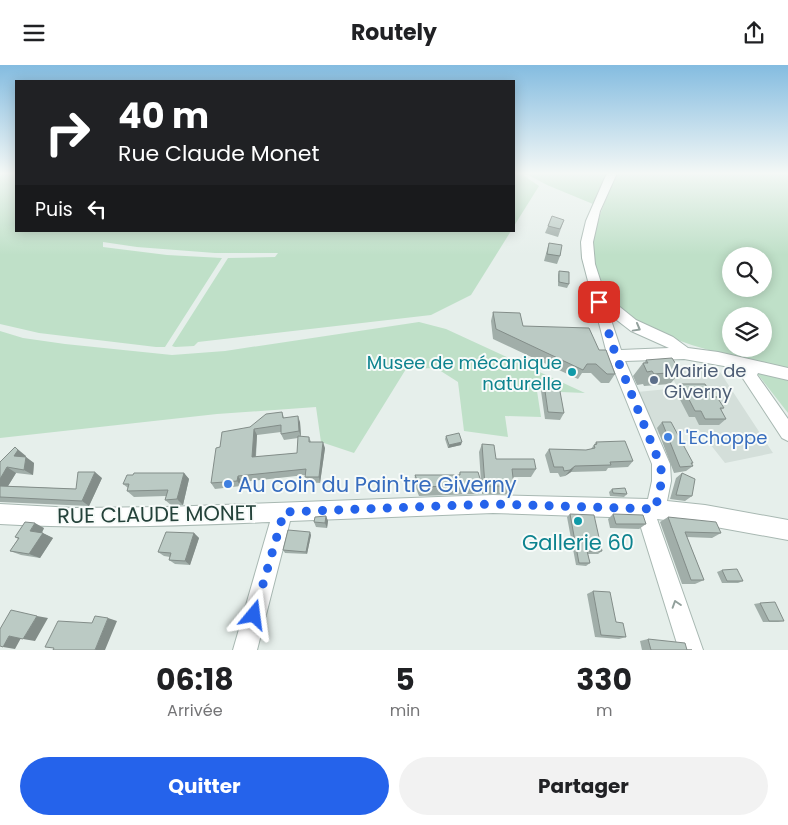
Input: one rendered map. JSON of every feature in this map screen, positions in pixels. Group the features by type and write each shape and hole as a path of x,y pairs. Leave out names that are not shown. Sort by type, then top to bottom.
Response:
{"street":[{"path":"600,200 589,229 587,251 591,274 599,297 600,309 616,356 663,475 662,487 650,508 691,650"},
{"path":"599,297 624,320 651,335 677,346 684,353"},
{"path":"616,356 684,353 718,358 788,374"},
{"path":"756,367 747,373 788,433"},
{"name":"RUE CLAUDE MONET","path":"0,514 74,518 166,517 493,504 609,509 650,508 705,515 788,530"},
{"path":"244,650 284,512"}],"shaded area":[{"path":"718,369 773,453 725,463 699,430 657,434 637,392 678,388 668,370"}],"green space":[{"path":"0,200 15,200 15,232 510,232 471,295 431,315 198,342 194,346 175,347 172,346 228,258 275,257 278,253 215,253 137,247 103,242 103,247 167,255 222,258 165,347 39,333 0,324"},
{"path":"515,200 530,200 515,224"},
{"path":"584,200 595,200 593,204"},
{"path":"606,200 788,200 788,368 739,357 772,357 772,307 722,307 722,353 671,337 629,315 610,299 597,283 591,268 593,240"},
{"path":"419,322 446,329 585,393 537,391 541,417 505,416 508,437 464,431 458,382 436,368 406,369 354,453 321,442 316,407 217,414 0,438 0,331 23,338 65,344 172,355 225,351"},
{"path":"756,372 788,379 788,413"}],"building":[{"path":"552,216 564,220 560,229 548,226"},
{"path":"549,243 562,245 560,256 547,254"},
{"path":"559,271 569,272 569,284 559,282"},
{"path":"493,312 520,313 523,326 589,328 599,350 606,350 615,374 607,374 596,364 587,364 583,370 496,329"},
{"path":"672,358 681,372 654,374 652,371 647,372 643,363 648,363 646,360"},
{"path":"544,384 559,386 564,413 548,412"},
{"path":"681,384 705,384 713,397 717,397 724,408 720,408 726,419 705,419 701,411 695,411"},
{"path":"282,412 283,418 298,416 299,431 281,434 281,425 254,429 252,457 297,453 298,436 309,437 309,442 323,442 319,477 305,477 306,469 238,476 237,481 211,483 216,448 220,447 222,432 250,427 266,414"},
{"path":"662,422 671,422 693,466 680,467"},
{"path":"459,433 462,442 449,445 446,436"},
{"path":"625,441 633,461 610,462 611,465 575,466 570,470 564,471 563,467 554,467 549,449 586,450 595,448 596,442"},
{"path":"482,444 494,445 496,459 534,459 536,469 512,469 514,486 485,486"},
{"path":"15,447 18,450 14,456 26,457 24,470 7,467 0,479 0,462"},
{"path":"78,472 95,472 82,501 0,497 0,486 76,489"},
{"path":"460,472 478,472 482,485 420,487 415,475 460,475"},
{"path":"134,473 184,473 177,499 165,500 168,490 127,491 129,484 123,484 127,475 133,475"},
{"path":"682,473 695,479 692,496 676,495"},
{"path":"625,488 627,494 613,493 612,489"},
{"path":"570,514 594,515 602,551 587,551 590,563 579,563"},
{"path":"613,514 643,515 646,524 616,524"},
{"path":"326,516 325,523 314,522 315,517"},
{"path":"668,517 716,522 721,533 685,532 704,580 691,580"},
{"path":"25,522 35,523 30,531 43,533 29,554 10,551 19,538 15,537"},
{"path":"288,530 310,532 306,552 283,550"},
{"path":"166,532 194,533 185,561 169,560 171,553 158,552"},
{"path":"737,569 743,581 727,581 722,570"},
{"path":"593,591 610,592 616,622 623,623 626,637 601,635"},
{"path":"775,602 784,621 769,621 760,603"},
{"path":"11,610 37,616 23,639 9,636 3,647 0,646 0,629"},
{"path":"95,616 108,618 95,650 53,650 54,648 45,647 58,621 92,623"},
{"path":"648,639 685,643 687,650 651,650"}],"place":[{"name":"Musee de mécanique naturelle","path":"572,372"},
{"name":"Mairie de Giverny","path":"654,380"},
{"name":"L'Echoppe","path":"668,437"},
{"name":"Au coin du Pain'tre Giverny","path":"228,484"},
{"name":"Gallerie 60","path":"578,521"}],"route":[{"path":"254,615 284,512 493,504 655,509 662,487 663,475 616,356 599,302"}]}
